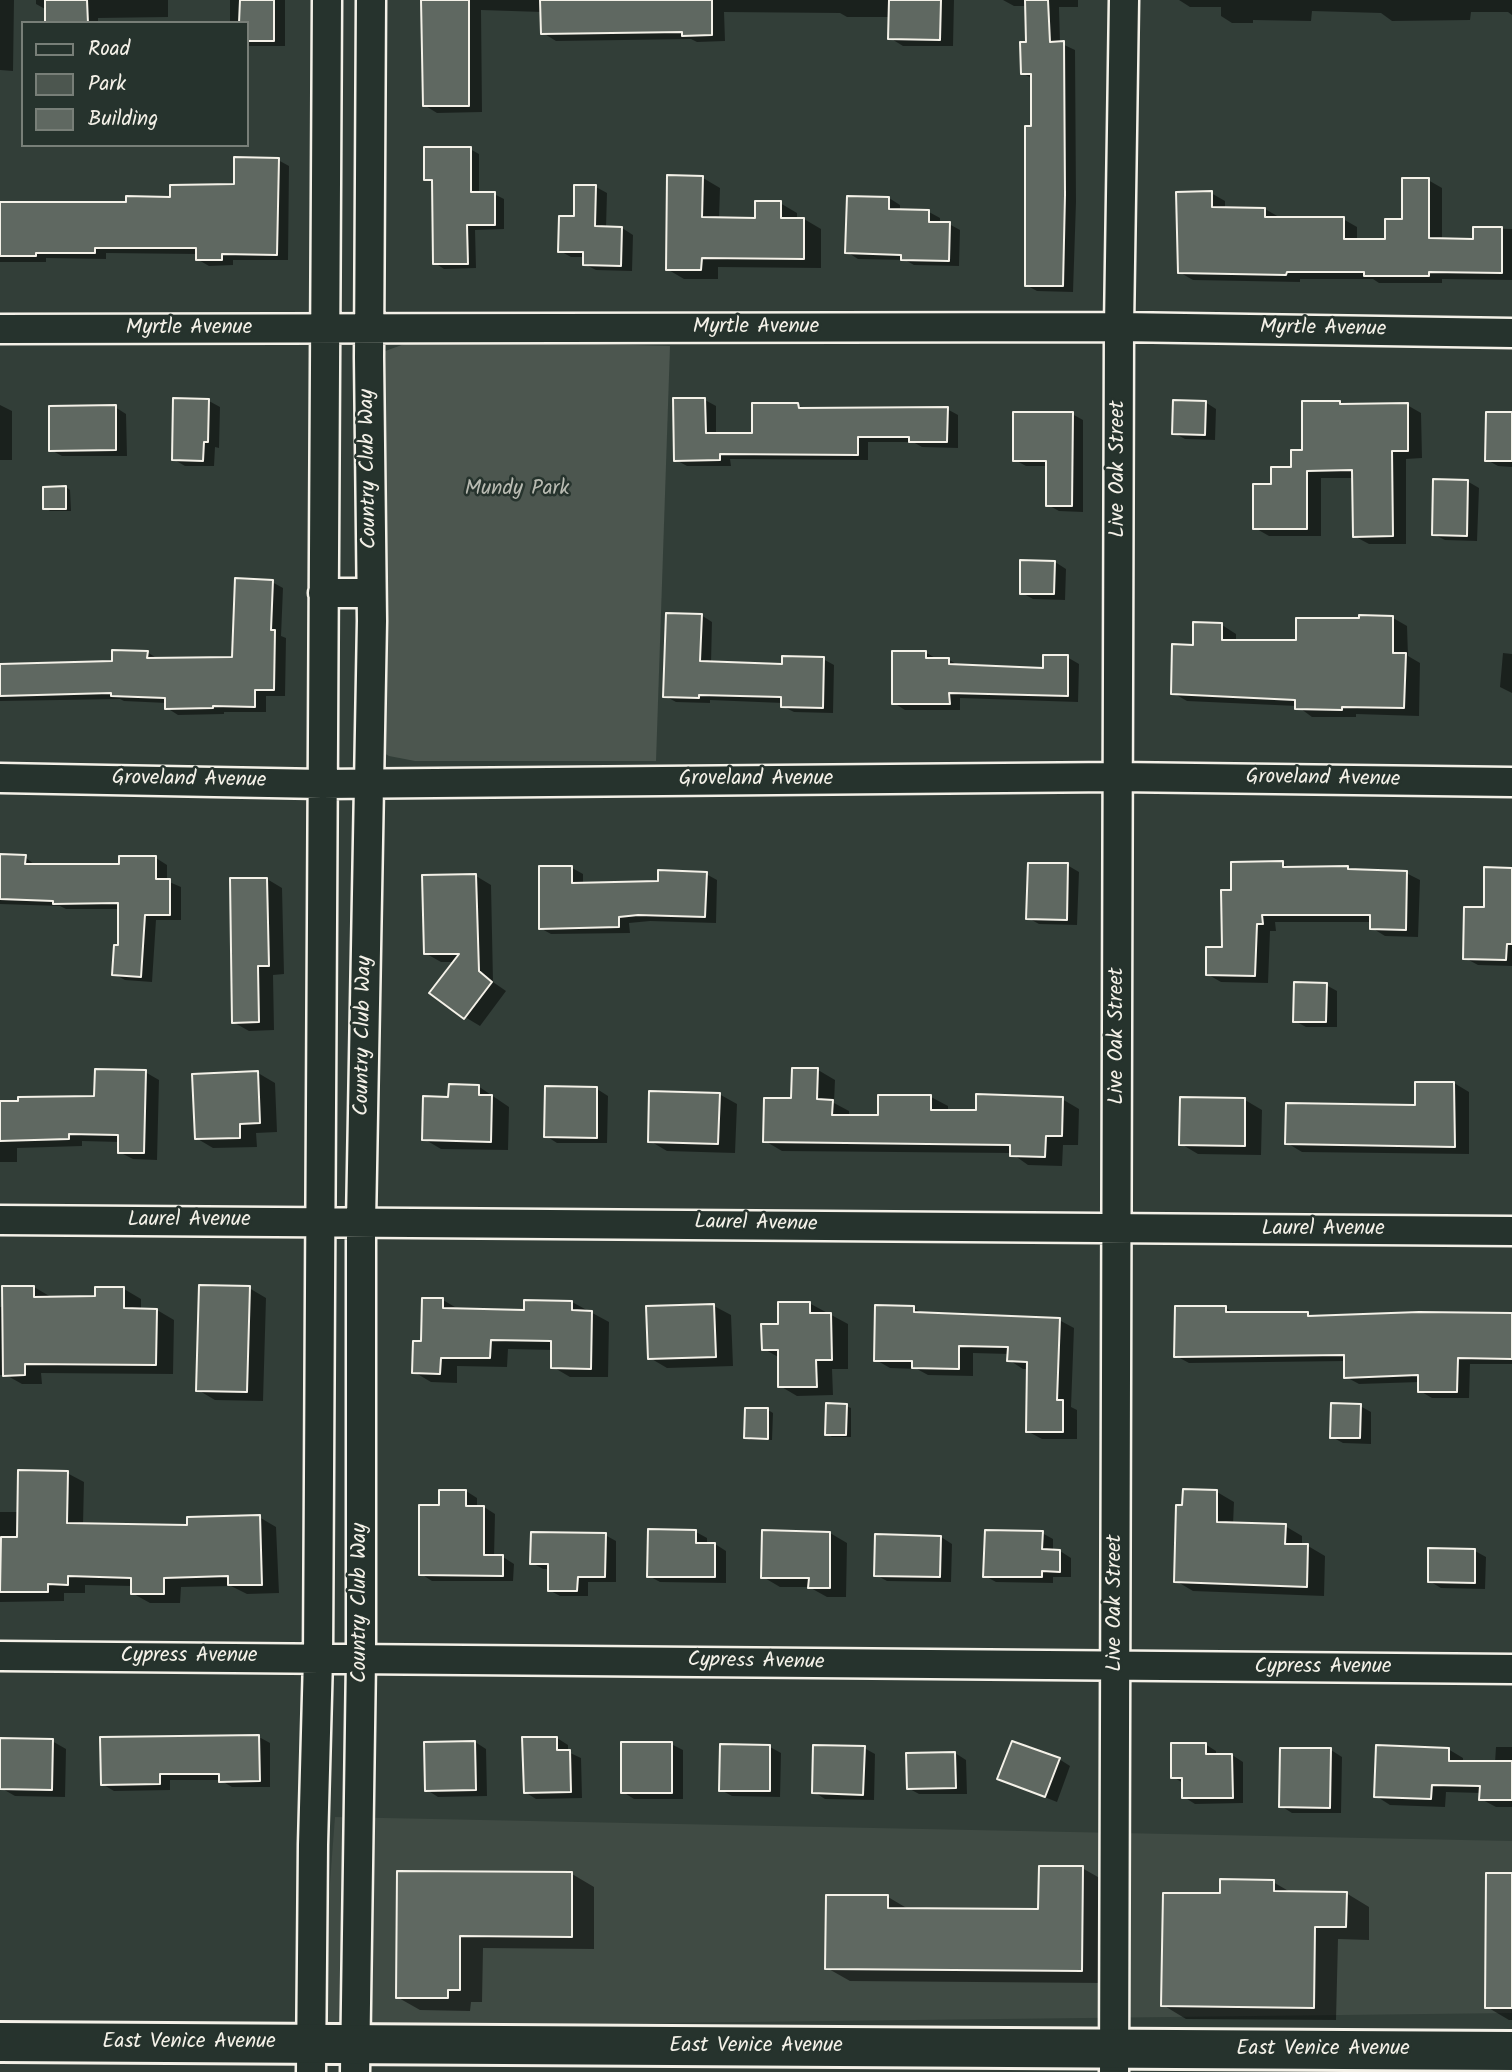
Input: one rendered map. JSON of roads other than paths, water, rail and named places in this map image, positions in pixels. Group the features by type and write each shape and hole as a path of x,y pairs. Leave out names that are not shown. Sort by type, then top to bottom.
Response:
{"main road":[{"name":"East Venice Avenue","path":"0,2042 311,2058 1115,2061 1512,2051"}],"street":[{"name":"Country Club Way","path":"311,2058 318,1658 327,0"},
{"name":"Country Club Way","path":"355,2058 361,1659 361,1222 370,784 371,0"},
{"name":"Live Oak Street","path":"1115,2061 1117,778 1124,0"},
{"name":"Myrtle Avenue","path":"0,329 1119,327 1512,332"},
{"path":"323,593 371,593"},
{"name":"Groveland Avenue","path":"0,778 322,784 1117,778 1512,782"},
{"name":"Laurel Avenue","path":"0,1220 1512,1231"},
{"name":"Cypress Avenue","path":"0,1656 1512,1669"}],"park label":[{"name":"Mundy Park","path":"517,490"}]}
